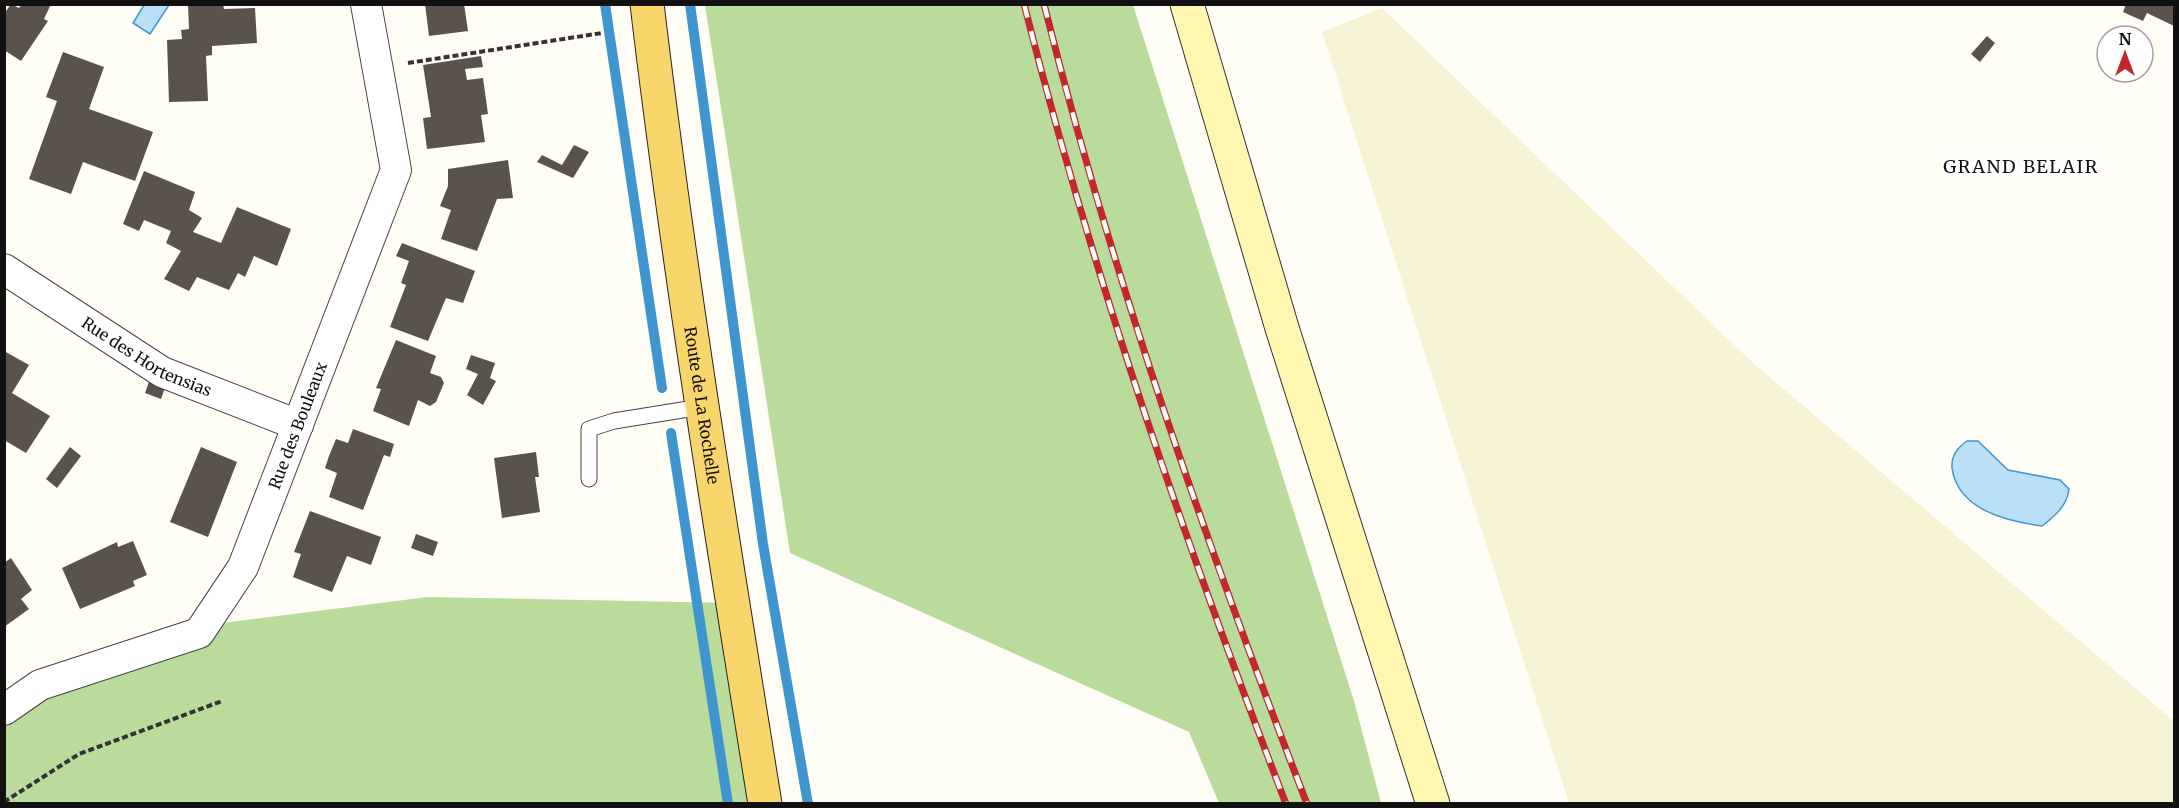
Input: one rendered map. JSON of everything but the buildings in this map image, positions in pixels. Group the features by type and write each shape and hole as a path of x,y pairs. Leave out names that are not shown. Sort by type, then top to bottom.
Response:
{"main road":[{"name":"Route de La Rochelle","path":"647,4 665,154 701,407 765,804"},
{"path":"1187,4 1282,328 1433,804"}],"street":[{"name":"Rue des Bouleaux","path":"4,710 40,685 200,633 243,567 396,170 366,4"},
{"name":"Rue des Hortensias","path":"4,269 162,372 298,425"}],"lane":[{"path":"589,479 589,429 614,421 701,407"}],"path":[{"path":"378,68 602,33"},
{"path":"4,802 79,754 222,701"}],"shaded area":[{"path":"1382,8 1753,363 2174,721 2174,803 1569,803 1322,32"}],"green space":[{"path":"705,5 1133,5 1354,701 1381,803 1219,803 1189,732 790,553"},
{"path":"428,597 732,603 765,803 5,803 4,710 207,625"}],"water":[{"path":"144,5 169,5 150,34 133,23"},
{"path":"1967,441 1978,441 2008,470 2060,480 2069,489 2063,506 2042,526 1999,517 1974,503 1956,482 1952,468 1956,452"}],"waterway":[{"path":"605,4 662,388"},
{"path":"690,4 763,544 808,804"},
{"path":"671,433 728,804"}],"railway":[{"path":"1024,4 1080,207 1143,408 1212,607 1286,804"},
{"path":"1044,4 1130,308 1197,508 1307,804"}],"district":[{"name":"GRAND BELAIR","path":"2021,166"}]}
